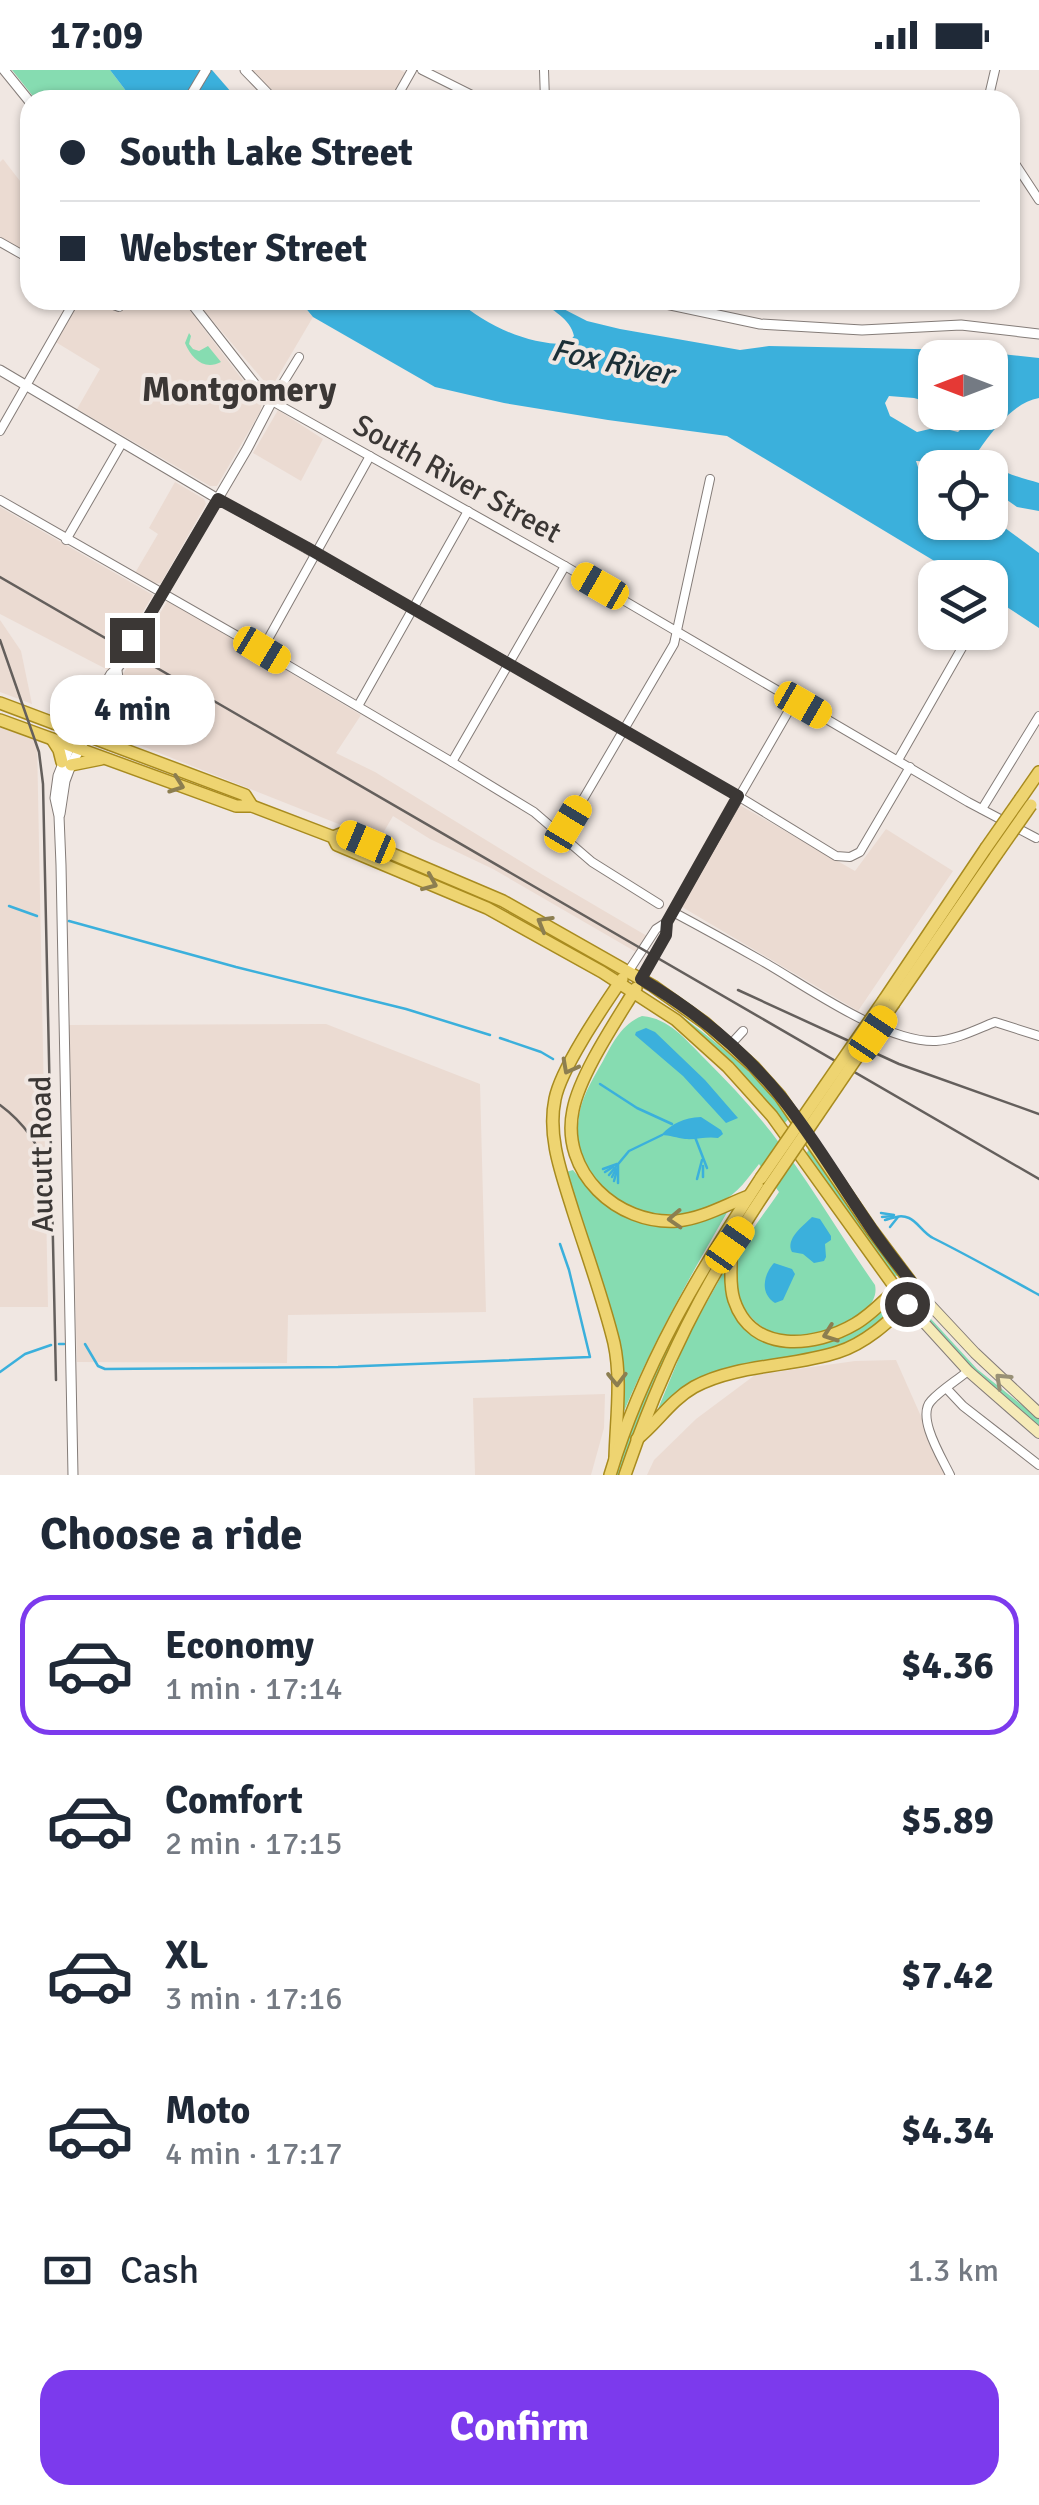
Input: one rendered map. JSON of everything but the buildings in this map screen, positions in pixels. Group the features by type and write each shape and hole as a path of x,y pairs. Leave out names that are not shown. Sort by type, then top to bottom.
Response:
{"main road":[{"path":"0,704 245,795 252,806"},
{"path":"54,723 98,707 110,744"},
{"path":"0,720 333,837 337,845 487,908 634,992 694,1035 728,1066 805,1160 907,1304 968,1370 1039,1434"},
{"path":"52,739 66,763 104,758"},
{"path":"624,1475 660,1378 685,1325 765,1183 1026,802 1039,772"},
{"path":"1026,802 1039,793"},
{"path":"333,837 343,832 529,914 641,979 731,1044 788,1106 871,1229 920,1293 974,1353 1039,1413"},
{"path":"615,1458 615,1347 552,1133 558,1089 628,972"},
{"path":"641,979 576,1098 570,1133 579,1165 594,1187 613,1204 656,1220 700,1217 749,1196 765,1183"},
{"path":"610,1475 631,1412 676,1316 749,1196"},
{"path":"730,1245 730,1286 737,1308 760,1332 779,1340 808,1342 837,1333 861,1320 910,1280"},
{"path":"637,1439 670,1404 696,1386 837,1352 868,1336 920,1293"}],"street":[{"path":"4,70 20,90"},
{"path":"245,70 264,90"},
{"path":"422,70 462,90"},
{"path":"1020,171 1039,200"},
{"path":"0,431 70,310"},
{"path":"197,310 272,401 300,356"},
{"path":"688,310 760,324 862,330 961,326 1039,334"},
{"path":"0,370 836,856 850,858 860,852 910,767"},
{"name":"South River Street","path":"272,401 1036,838"},
{"name":"Aucutt Road","path":"73,1475 59,816 66,763 98,707 111,674 136,646 145,623 272,401"},
{"path":"66,540 122,443"},
{"path":"262,650 370,456"},
{"path":"561,837 674,644 710,479"},
{"path":"0,500 534,812 592,862 659,904"},
{"path":"358,706 468,511"},
{"path":"452,762 566,566"},
{"path":"898,760 961,650"},
{"path":"641,979 666,935 667,922 795,700"},
{"path":"982,809 1039,716"},
{"path":"673,912 890,1031 936,1041 995,1022 1039,1036"},
{"path":"628,972 656,929 667,922"},
{"path":"731,1044 743,1031"},
{"path":"947,1472 925,1412 930,1402 968,1370"},
{"path":"946,1389 1039,1465"}],"shaded area":[{"path":"249,70 406,73 397,90 268,90"},
{"path":"3,159 20,181 20,251 0,239"},
{"path":"71,310 190,310 262,402 217,486 210,486 77,409 100,369 54,341"},
{"path":"204,310 307,310 313,317 269,387"},
{"path":"278,410 323,439 301,481 253,453"},
{"path":"175,482 206,504 161,583 153,584 135,573 158,534 149,528"},
{"path":"0,507 153,595 108,670 0,614"},
{"path":"168,600 361,715 336,753 375,772 647,936 636,952 393,816 379,840 119,737 110,730 107,710 123,674"},
{"path":"0,620 21,651 32,704 0,692"},
{"path":"0,727 37,741 48,1307 0,1307"},
{"path":"729,799 855,871 886,829 953,871 858,1011 672,901"},
{"path":"326,1024 480,1084 486,1312 288,1315 287,1363 77,1362 68,1025"},
{"path":"896,1360 947,1475 647,1475 654,1460 696,1419 755,1375 855,1361"},
{"path":"605,1394 604,1428 591,1475 475,1475 473,1398"}],"green space":[{"path":"12,70 110,70 125,90 28,90"},
{"path":"189,333 193,349 199,351 208,346 221,362 209,365 195,358 185,343"},
{"path":"642,1016 669,1025 684,1037 747,1103 785,1151 875,1285 875,1296 859,1316 817,1334 792,1337 766,1329 742,1305 736,1286 738,1259 779,1192 759,1164 738,1190 721,1202 673,1215 625,1204 605,1191 590,1173 580,1151 578,1124 583,1099 619,1034"},
{"path":"683,1017 765,1088 790,1117 784,1124 729,1061"},
{"path":"811,1146 898,1275 893,1278 806,1154"},
{"path":"573,1170 595,1196 640,1221 729,1209 672,1311 622,1416 622,1380 566,1172"},
{"path":"716,1259 662,1364 620,1475 615,1475 645,1391 677,1325"},
{"path":"726,1268 744,1325 801,1346 888,1304 893,1309 847,1343 743,1367 658,1409 688,1336"},
{"path":"919,1306 977,1369 1039,1419 1039,1428 978,1374 916,1308"}],"water":[{"path":"110,70 212,70 229,90 125,90"},
{"name":"Fox River","path":"307,310 470,310 508,332 537,341 567,344 574,336 572,330 553,310 566,310 587,321 620,329 740,350 769,346 918,349 918,399 889,396 885,403 890,416 917,432 995,430 979,450 918,450 918,540 1008,540 1008,530 1039,553 1039,628 1008,608 1008,560 933,560 727,436 504,403 435,387 313,317"},
{"path":"1008,355 1039,358 1039,398 1008,416"},
{"path":"1008,473 1039,483 1039,511 1017,507 1008,501"},
{"path":"646,1028 705,1080 738,1118 726,1123 683,1076 635,1035"},
{"path":"701,1117 723,1134 718,1138 689,1139 661,1135 679,1122"},
{"path":"812,1217 820,1219 831,1236 825,1244 824,1261 814,1263 803,1254 792,1252 790,1247 796,1233"},
{"path":"774,1263 792,1269 795,1274 783,1300 775,1303 767,1294 765,1283"}],"waterway":[{"path":"9,906 37,916"},
{"path":"69,921 406,1009 490,1035"},
{"path":"500,1038 553,1059"},
{"path":"600,1084 637,1108 672,1124"},
{"path":"609,1175 629,1151 662,1135"},
{"path":"695,1137 707,1168"},
{"path":"697,1179 702,1160"},
{"path":"603,1169 617,1164"},
{"path":"618,1165 618,1183"},
{"path":"703,1166 703,1177"},
{"path":"605,1172 613,1167"},
{"path":"612,1177 616,1169"},
{"path":"614,1181 617,1170"},
{"path":"881,1213 894,1215"},
{"path":"882,1217 893,1216"},
{"path":"890,1227 898,1217"},
{"path":"885,1220 909,1218 933,1238 1039,1295"},
{"path":"85,1344 98,1366 105,1369 338,1367 590,1357 560,1244"},
{"path":"59,1344 64,1344"},
{"path":"0,1372 25,1354 51,1345"}],"railway":[{"path":"0,577 1039,1179"},
{"path":"0,640 39,752 43,784 56,1380"},
{"path":"738,990 899,1064 1039,1114"},
{"path":"0,1105 29,1134 47,1171"}],"district":[{"name":"Montgomery","path":"239,389"}],"route":[{"path":"132,640 218,499 738,796 667,922 666,935 641,979 715,1030 780,1096 920,1293 907,1304"}]}
